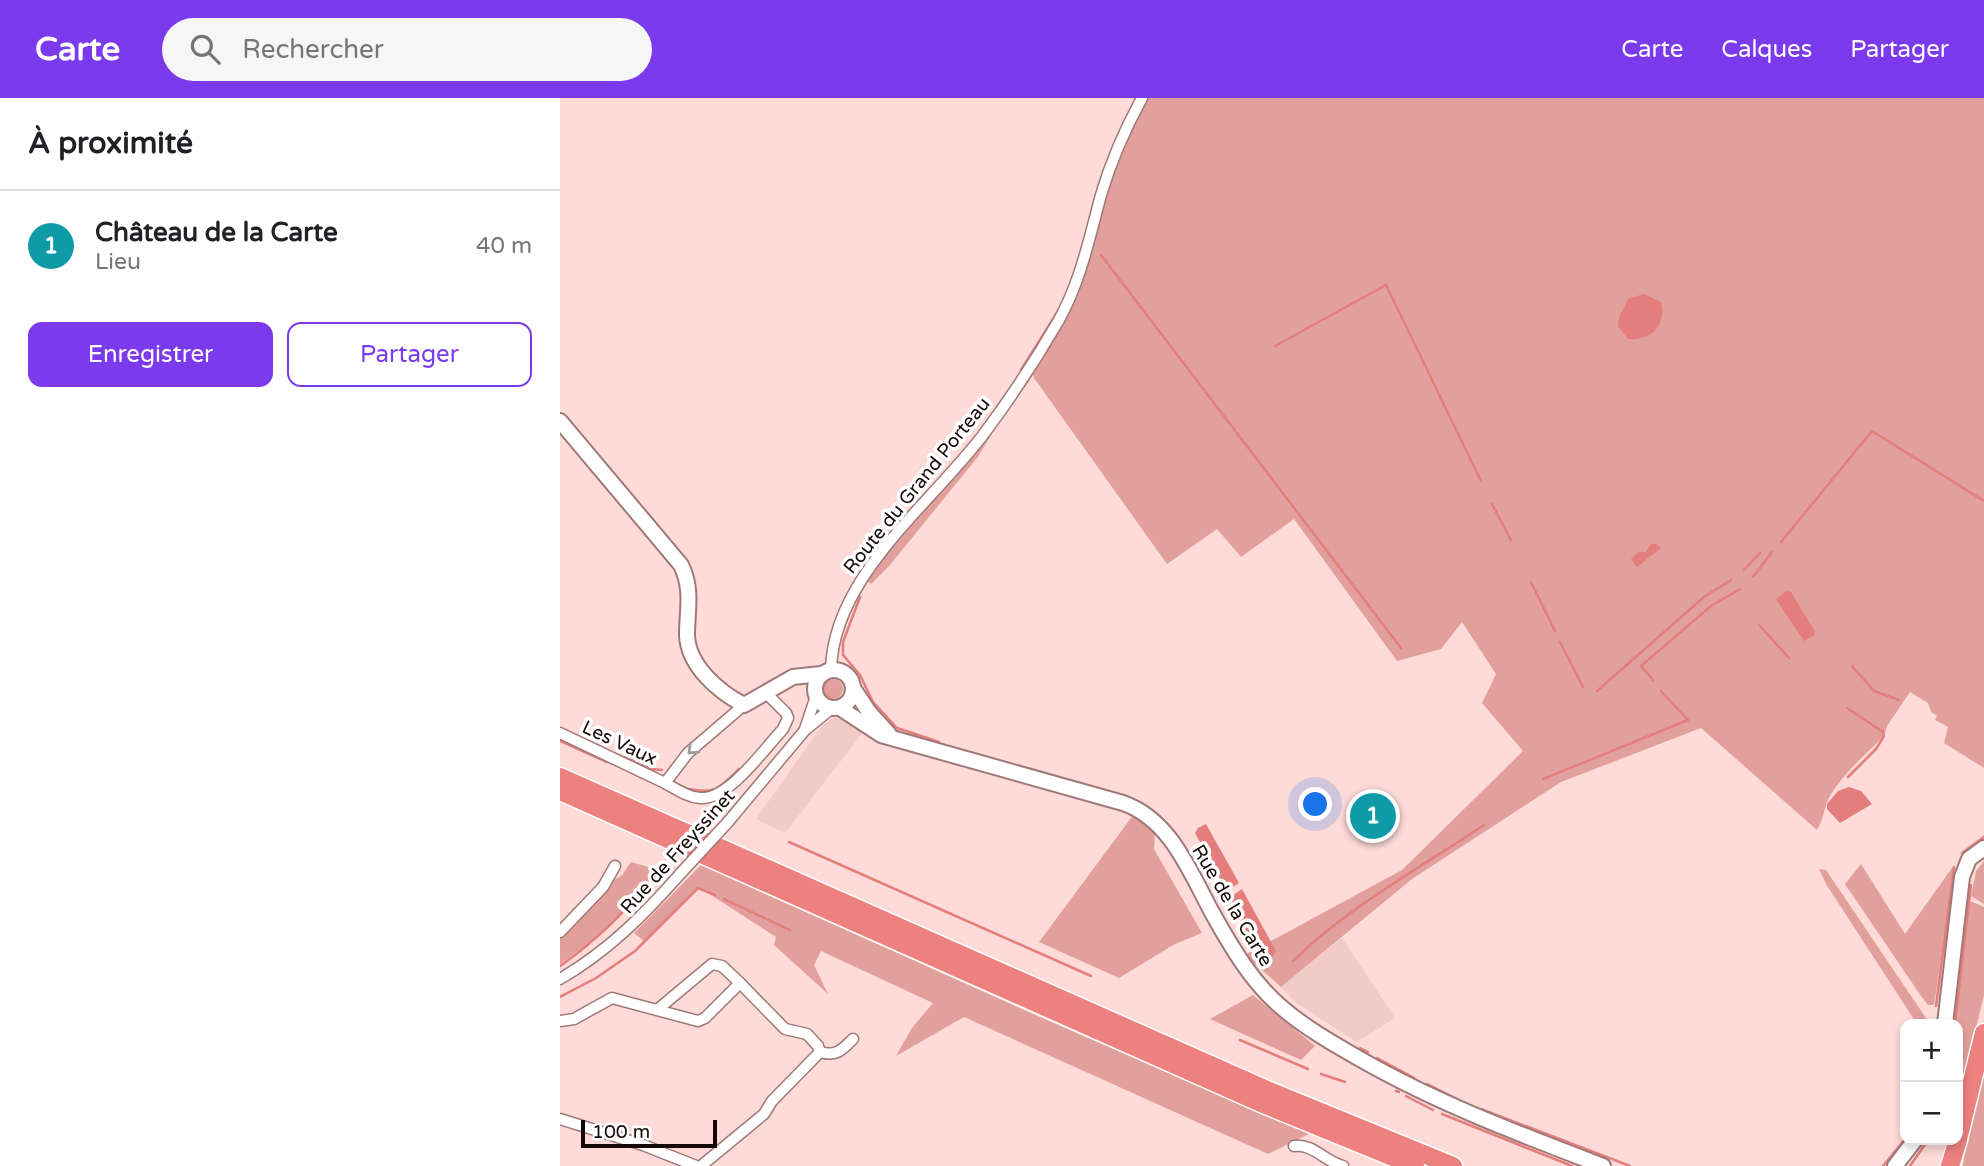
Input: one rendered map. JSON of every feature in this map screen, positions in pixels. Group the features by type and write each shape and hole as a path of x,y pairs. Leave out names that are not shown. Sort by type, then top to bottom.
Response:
{"highway":[{"path":"560,776 1232,1075 1453,1166"},
{"path":"560,791 1261,1103 1415,1166"},
{"path":"1963,1119 1984,1033"},
{"path":"1950,1166 1956,1145"}],"street":[{"name":"Route du Grand Porteau","path":"826,672 836,629 857,584 986,432 1059,319 1076,287 1088,251 1101,194 1115,154 1142,98"},
{"path":"560,421 681,565 689,586 687,637 692,655 716,685 744,705"},
{"path":"805,730 815,685 826,672"},
{"path":"665,783 688,753 744,705 801,675 844,672 852,682 852,696 847,703 805,730"},
{"path":"783,684 799,686 815,694 820,702 836,708"},
{"path":"853,688 869,712 892,738"},
{"name":"Les Vaux","path":"560,733 683,794 702,798 716,796 729,787 783,729 788,718 786,713 765,692"},
{"name":"Rue de la Carte","path":"836,708 881,735 1123,803 1147,815 1169,837 1238,955 1264,991 1299,1021 1345,1051 1453,1107 1603,1166"},
{"name":"Rue de Freyssinet","path":"560,979 591,961 629,930 728,822 805,730"},
{"path":"1946,1019 1962,877 1969,859 1984,848"},
{"path":"560,932 603,887 615,866"},
{"path":"657,1010 712,964 722,966 785,1029 807,1034 820,1052"},
{"path":"560,1021 574,1018 612,998 692,1020 701,1020 740,983"},
{"path":"820,1052 837,1054 853,1039"},
{"path":"560,1119 643,1145 698,1166 764,1114 772,1101 820,1052"},
{"path":"1895,1166 1911,1145"},
{"path":"1295,1149 1306,1146 1337,1165"}],"shaded area":[{"path":"1145,98 1984,98 1984,768 1944,743 1948,727 1935,720 1937,716 1931,712 1928,703 1910,692 1887,726 1884,736 1849,771 1831,794 1817,830 1701,728 1561,782 1412,879 1281,987 1245,955 1402,870 1523,751 1482,703 1496,674 1462,622 1441,649 1397,661 1294,519 1241,557 1217,529 1167,564 1034,378 1031,365 1059,319 1101,195"},
{"path":"1644,294 1661,302 1662,318 1650,334 1628,339 1618,326 1619,317 1628,299"},
{"path":"992,434 977,458 890,565 871,584 865,579"},
{"path":"1651,544 1661,548 1637,567 1631,559 1638,552 1646,552"},
{"path":"1787,590 1791,592 1814,630 1815,635 1804,641 1776,599"},
{"path":"833,679 840,682 843,689 840,696 833,699 826,696 823,689 826,682"},
{"path":"839,717 846,718 864,731 785,833 756,819 822,726"},
{"path":"1849,787 1861,791 1872,804 1840,823 1827,809 1827,804 1838,791"},
{"path":"1134,814 1155,830 1154,849 1202,933 1175,944 1119,978 1039,942"},
{"path":"1206,824 1239,883 1227,891 1195,833"},
{"path":"1984,861 1984,904 1971,896 1976,871"},
{"path":"631,862 666,872 603,933 560,964 560,932 603,887 622,875"},
{"path":"1861,864 1905,934 1954,865 1934,1005 1928,1005 1921,996 1845,884"},
{"path":"701,865 1309,1134 1268,1154 964,1017 896,1056 912,1028 933,1003 821,951 814,965 828,994 774,945 776,937 700,888 644,941 634,933"},
{"path":"1819,869 1826,870 1927,1019 1914,1019"},
{"path":"1242,889 1276,951 1273,956 1259,949 1253,942 1231,901 1232,896"},
{"path":"1970,901 1984,907 1984,995 1963,1082 1963,1019 1952,1019"},
{"path":"1342,938 1395,1018 1357,1042 1295,1002 1281,987"},
{"path":"1253,995 1315,1046 1301,1060 1210,1019"},
{"path":"1984,1063 1984,1166 1963,1166 1969,1118"}],"waterway":[{"path":"1101,255 1401,648"},
{"path":"1275,346 1386,285 1481,481"},
{"path":"1021,370 1060,308"},
{"path":"1781,542 1872,431 1984,501"},
{"path":"579,455 586,463"},
{"path":"1492,504 1511,540"},
{"path":"1753,577 1772,552"},
{"path":"1744,570 1760,553"},
{"path":"1597,691 1704,597 1731,580"},
{"path":"1531,582 1555,631"},
{"path":"1653,680 1641,666 1711,606 1740,589"},
{"path":"860,597 843,642 843,655 860,675 873,702 897,728 939,742"},
{"path":"1759,625 1789,658"},
{"path":"1560,642 1583,687"},
{"path":"1852,666 1874,691 1899,700"},
{"path":"1543,779 1688,720 1661,691"},
{"path":"1847,708 1883,732 1884,736 1876,749 1848,777"},
{"path":"560,741 607,762"},
{"path":"625,757 651,769 662,770"},
{"path":"689,789 712,790 727,781 739,769"},
{"path":"1293,961 1337,923 1484,825"},
{"path":"1962,853 1984,837"},
{"path":"789,842 1091,976"},
{"path":"1936,1006 1954,868"},
{"path":"560,966 614,921 660,869"},
{"path":"1956,1019 1971,885"},
{"path":"560,997 596,978 635,951 698,888 715,895"},
{"path":"724,899 790,930"},
{"path":"1240,1040 1308,1069"},
{"path":"1360,1048 1368,1052"},
{"path":"1377,1058 1414,1078"},
{"path":"1975,1105 1984,1071"},
{"path":"1321,1074 1345,1082"},
{"path":"1427,1084 1459,1100"},
{"path":"1406,1096 1433,1110"},
{"path":"1481,1109 1630,1166"},
{"path":"1442,1114 1572,1166"},
{"path":"1883,1166 1900,1145"},
{"path":"1910,1166 1925,1145"},
{"path":"1959,1166 1963,1152"}],"place":[{"name":"Château de la Carte","path":"1373,816"}]}
